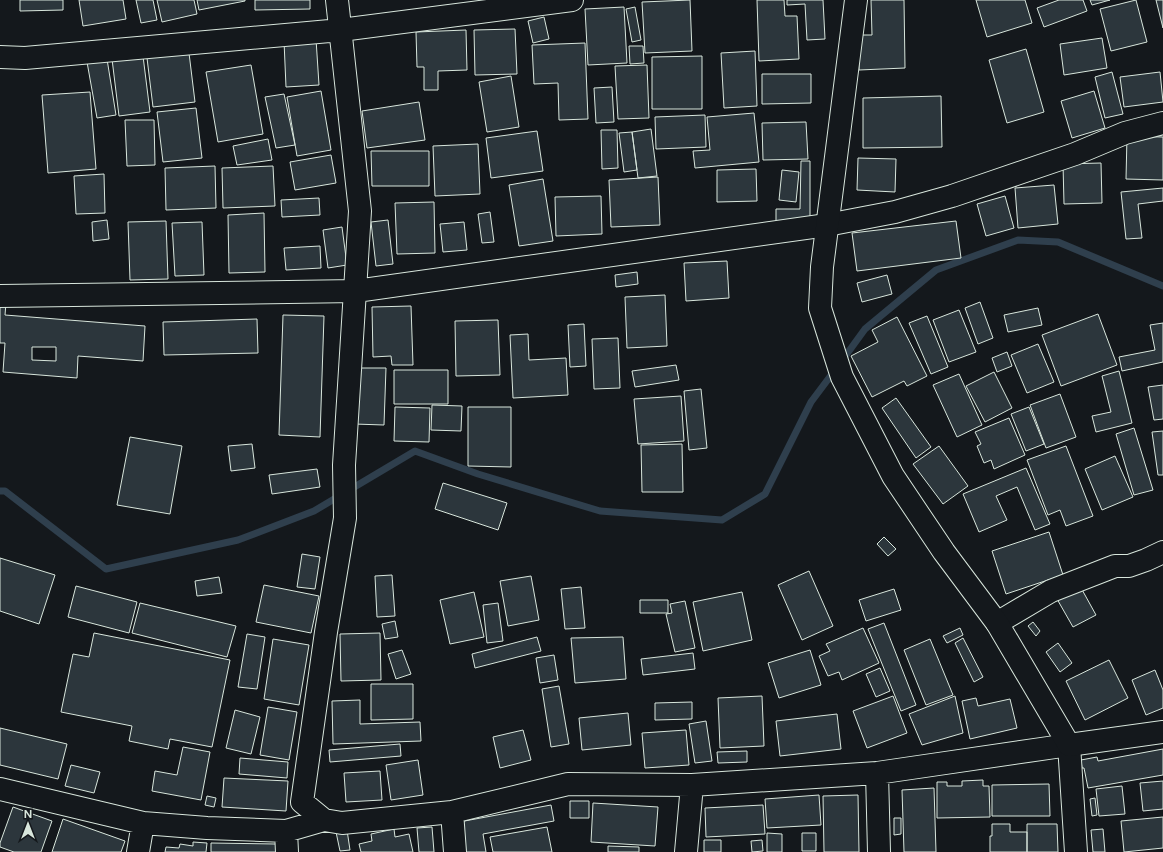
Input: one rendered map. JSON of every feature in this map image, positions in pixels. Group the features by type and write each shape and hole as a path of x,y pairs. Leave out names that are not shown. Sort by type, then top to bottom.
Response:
{"street":[{"path":"337,0 360,211 344,464 345,518 326,632 302,802 324,820 342,823 452,812 568,784 692,785 877,773 1163,732"},
{"path":"0,57 25,58 341,30 572,0"},
{"path":"856,0 822,267 820,308 842,377 893,476 944,552 997,623 1069,745 1076,852"},
{"path":"0,296 356,292 827,225 895,212 952,196 1075,154 1125,133 1163,123"},
{"path":"997,623 1051,591 1115,566 1129,566 1163,552"},
{"path":"877,773 878,852"},
{"path":"686,852 692,785"},
{"path":"0,789 143,823 207,828 287,842 324,820"},
{"path":"452,812 455,852"},
{"path":"138,852 143,823"}],"building":[{"path":"20,0 63,0 63,10 20,11"},
{"path":"79,0 123,0 126,19 83,26"},
{"path":"136,0 153,0 157,20 141,23"},
{"path":"157,0 194,0 197,14 162,22"},
{"path":"197,0 245,0 245,1 199,10"},
{"path":"255,0 310,0 310,9 255,10"},
{"path":"690,0 692,51 645,53 642,2"},
{"path":"757,0 784,0 785,16 797,16 799,59 759,61"},
{"path":"787,0 823,0 825,39 807,40 805,4 787,5"},
{"path":"871,0 904,0 905,68 859,70 858,35 872,35"},
{"path":"976,0 1025,0 1032,23 987,37"},
{"path":"1059,0 1083,0 1087,11 1044,27 1037,8"},
{"path":"1090,0 1110,0 1092,5"},
{"path":"1136,0 1147,42 1111,51 1100,9"},
{"path":"1156,0 1163,0 1163,28"},
{"path":"624,7 627,63 588,65 585,9"},
{"path":"635,7 641,40 632,42 626,9"},
{"path":"544,17 549,39 533,43 528,21"},
{"path":"515,29 517,74 475,75 474,30"},
{"path":"466,30 467,70 438,71 438,90 424,90 424,67 417,67 416,32"},
{"path":"1102,38 1107,68 1064,75 1060,44"},
{"path":"316,39 319,85 286,87 284,41"},
{"path":"585,43 588,119 559,120 558,83 534,84 532,45"},
{"path":"629,46 643,46 644,63 630,64"},
{"path":"1026,49 1044,112 1007,123 989,60"},
{"path":"755,51 757,106 724,108 721,53"},
{"path":"189,53 195,102 153,107 147,58"},
{"path":"143,56 150,112 119,116 112,59"},
{"path":"702,56 702,109 652,109 652,57"},
{"path":"107,59 116,115 97,118 87,62"},
{"path":"251,65 263,134 218,142 206,72"},
{"path":"647,65 649,118 618,119 615,66"},
{"path":"1112,72 1123,114 1105,118 1095,77"},
{"path":"1160,72 1163,102 1124,107 1120,77"},
{"path":"762,74 811,74 811,103 762,104"},
{"path":"511,76 519,127 487,132 479,82"},
{"path":"612,87 614,122 596,123 594,88"},
{"path":"321,91 331,150 297,156 287,97"},
{"path":"1094,91 1105,128 1072,138 1061,101"},
{"path":"90,92 96,169 48,173 42,95"},
{"path":"284,94 295,145 276,148 265,97"},
{"path":"941,96 942,147 863,148 863,98"},
{"path":"419,102 425,140 367,148 362,111"},
{"path":"196,108 202,158 163,162 157,112"},
{"path":"754,113 759,162 695,168 693,151 710,150 707,117"},
{"path":"705,115 706,147 656,149 655,117"},
{"path":"125,120 154,120 155,165 127,166"},
{"path":"806,122 808,159 763,160 762,123"},
{"path":"651,129 657,176 638,178 632,132"},
{"path":"601,130 617,130 618,168 602,169"},
{"path":"537,131 543,171 491,178 486,138"},
{"path":"632,132 637,170 624,172 619,133"},
{"path":"1127,136 1163,137 1163,180 1126,179"},
{"path":"268,139 272,160 237,165 233,146"},
{"path":"478,144 480,194 435,196 433,146"},
{"path":"371,151 429,151 429,186 372,186"},
{"path":"331,155 336,183 295,190 290,162"},
{"path":"858,158 896,159 895,192 857,190"},
{"path":"801,161 810,161 810,224 776,224 776,209 800,209"},
{"path":"1101,163 1102,203 1064,204 1063,164"},
{"path":"215,166 216,208 166,210 165,168"},
{"path":"273,166 275,206 223,208 222,168"},
{"path":"756,169 757,201 717,202 717,170"},
{"path":"782,170 799,172 796,202 779,200"},
{"path":"104,174 105,213 76,214 74,176"},
{"path":"658,177 660,225 611,227 609,180"},
{"path":"543,179 553,241 519,246 509,185"},
{"path":"1054,185 1058,224 1018,228 1015,188"},
{"path":"1163,188 1163,201 1138,204 1142,238 1126,239 1121,192"},
{"path":"601,196 602,234 556,236 555,197"},
{"path":"1005,196 1014,228 986,236 977,204"},
{"path":"319,198 320,215 282,217 281,200"},
{"path":"434,202 435,253 397,254 395,203"},
{"path":"490,212 494,242 482,243 478,214"},
{"path":"264,213 265,272 229,273 228,215"},
{"path":"107,220 109,239 93,241 92,222"},
{"path":"388,220 393,264 376,266 371,222"},
{"path":"166,221 168,279 130,280 128,222"},
{"path":"956,221 961,258 857,271 852,233"},
{"path":"202,222 204,275 175,276 172,223"},
{"path":"464,222 467,250 443,252 440,224"},
{"path":"342,227 347,265 328,268 323,230"},
{"path":"320,246 321,268 286,270 284,248"},
{"path":"727,261 729,298 686,301 684,263"},
{"path":"637,272 638,284 616,287 615,275"},
{"path":"887,275 892,294 862,302 857,283"},
{"path":"665,295 667,346 627,348 625,297"},
{"path":"980,302 993,338 978,344 965,308"},
{"path":"0,303 6,303 5,315 145,326 143,361 78,356 77,378 3,372 5,343 0,343","holes":["32,347 56,347 56,361 32,360"]},
{"path":"411,306 413,365 392,365 391,356 373,357 372,307"},
{"path":"1038,308 1042,325 1008,332 1004,315"},
{"path":"959,310 976,352 949,362 933,320"},
{"path":"1098,314 1117,365 1061,386 1042,335"},
{"path":"283,315 324,316 320,437 279,435"},
{"path":"927,316 948,367 931,374 909,323"},
{"path":"897,317 927,376 907,386 904,381 872,397 851,356 878,342 872,330"},
{"path":"257,319 258,353 164,355 163,322"},
{"path":"498,320 500,375 456,376 455,321"},
{"path":"1163,323 1163,362 1122,371 1119,357 1155,350 1150,325"},
{"path":"584,324 586,366 570,367 568,325"},
{"path":"528,334 529,360 566,358 568,395 513,398 510,335"},
{"path":"618,338 620,388 594,389 592,339"},
{"path":"1038,344 1054,382 1027,393 1011,355"},
{"path":"1007,352 1012,366 997,372 992,358"},
{"path":"676,365 679,380 635,387 632,371"},
{"path":"356,368 386,368 384,425 354,424"},
{"path":"394,370 448,370 448,404 394,404"},
{"path":"1119,371 1132,423 1096,432 1092,416 1111,412 1102,376"},
{"path":"994,372 1012,408 985,422 966,386"},
{"path":"959,374 982,425 957,437 933,385"},
{"path":"1163,385 1163,419 1154,420 1148,387"},
{"path":"701,389 707,448 689,450 684,391"},
{"path":"1060,394 1076,437 1046,448 1030,405"},
{"path":"681,396 684,441 638,444 634,399"},
{"path":"896,398 931,447 916,458 882,408"},
{"path":"432,405 462,406 461,431 431,430"},
{"path":"395,407 430,408 429,442 394,441"},
{"path":"468,407 511,407 511,467 468,466"},
{"path":"1029,407 1044,444 1026,451 1011,414"},
{"path":"1009,418 1025,455 994,469 991,460 984,463 977,446 981,444 975,432"},
{"path":"1134,428 1153,490 1134,495 1116,434"},
{"path":"1163,431 1163,475 1158,475 1152,432"},
{"path":"130,437 182,446 170,514 117,505"},
{"path":"252,444 255,468 231,471 228,446"},
{"path":"682,444 683,492 642,492 641,445"},
{"path":"939,446 968,486 943,504 913,464"},
{"path":"1066,446 1093,516 1066,526 1060,510 1048,515 1027,460"},
{"path":"1115,456 1133,497 1102,510 1085,469"},
{"path":"1026,468 1050,524 1035,530 1017,487 996,496 1007,520 979,532 963,494"},
{"path":"317,469 320,487 272,494 269,475"},
{"path":"443,483 507,503 498,530 435,509"},
{"path":"1049,532 1063,575 1006,594 992,551"},
{"path":"884,537 896,549 888,556 877,544"},
{"path":"302,554 320,557 315,589 297,587"},
{"path":"0,558 55,575 39,624 0,611"},
{"path":"809,571 833,626 802,640 778,585"},
{"path":"392,575 395,616 377,617 375,576"},
{"path":"531,576 539,620 508,626 500,581"},
{"path":"219,577 222,593 197,596 195,581"},
{"path":"264,585 319,596 311,633 256,622"},
{"path":"76,586 137,602 129,633 68,617"},
{"path":"1080,586 1096,615 1073,627 1057,599"},
{"path":"581,587 585,628 565,629 561,589"},
{"path":"894,589 901,610 866,621 859,600"},
{"path":"474,592 484,637 450,644 440,600"},
{"path":"742,592 752,640 703,651 693,602"},
{"path":"640,600 668,600 668,613 640,613"},
{"path":"685,601 695,648 675,652 666,614 672,613 670,604"},
{"path":"140,603 236,626 227,657 132,633"},
{"path":"498,603 503,641 487,643 483,605"},
{"path":"395,621 398,637 385,639 382,624"},
{"path":"1033,622 1040,631 1036,636 1028,626"},
{"path":"884,623 916,705 901,711 868,629"},
{"path":"863,628 879,663 842,680 839,672 828,676 819,656 830,651 826,644"},
{"path":"960,628 963,635 947,643 943,636"},
{"path":"94,633 230,660 212,747 170,739 168,749 129,741 132,726 61,712 73,654 89,657"},
{"path":"380,633 381,680 341,681 340,634"},
{"path":"247,634 265,637 257,689 238,687"},
{"path":"537,637 541,651 475,668 472,654"},
{"path":"623,637 626,679 575,683 571,638"},
{"path":"963,638 983,677 974,682 955,643"},
{"path":"273,639 309,645 299,705 264,699"},
{"path":"930,639 953,695 926,705 904,650"},
{"path":"1058,643 1072,663 1060,672 1046,652"},
{"path":"402,650 411,674 396,679 388,654"},
{"path":"810,650 821,685 779,698 768,663"},
{"path":"693,653 695,669 643,675 641,659"},
{"path":"554,655 558,680 540,683 536,658"},
{"path":"1109,660 1128,698 1085,720 1066,681"},
{"path":"880,668 890,691 876,697 866,674"},
{"path":"1155,670 1163,690 1163,708 1146,715 1132,680"},
{"path":"371,684 413,684 413,719 371,720"},
{"path":"559,686 569,744 551,747 542,689"},
{"path":"762,696 764,746 720,748 718,698"},
{"path":"893,696 907,733 867,748 853,711"},
{"path":"955,696 963,733 922,745 909,714"},
{"path":"976,698 978,706 1010,699 1017,728 970,739 962,701"},
{"path":"360,700 360,724 420,722 421,741 333,744 332,701"},
{"path":"692,702 692,719 655,720 655,703"},
{"path":"268,707 297,712 289,760 260,755"},
{"path":"235,710 260,717 251,754 226,748"},
{"path":"628,713 631,745 582,750 579,718"},
{"path":"837,714 841,749 780,756 776,721"},
{"path":"706,721 712,761 695,763 689,724"},
{"path":"0,728 67,744 58,779 0,765"},
{"path":"523,730 531,760 500,768 493,737"},
{"path":"686,730 689,765 645,768 642,733"},
{"path":"400,744 401,756 330,762 329,750"},
{"path":"183,747 210,752 201,800 152,791 155,771 177,775"},
{"path":"1163,749 1163,775 1088,788 1081,760 1097,757 1098,761"},
{"path":"747,751 747,762 718,763 717,752"},
{"path":"240,758 288,762 287,778 239,774"},
{"path":"418,760 423,795 391,800 386,765"},
{"path":"71,765 100,772 94,793 65,786"},
{"path":"380,771 382,800 346,802 344,773"},
{"path":"224,778 288,781 286,811 222,807"},
{"path":"983,780 983,786 989,786 990,817 937,818 937,782 947,782 947,786 962,786 962,781"},
{"path":"1163,781 1163,809 1143,811 1140,783"},
{"path":"1049,784 1050,816 992,816 992,785"},
{"path":"1122,786 1125,814 1099,816 1096,789"},
{"path":"934,788 936,852 904,852 902,790"},
{"path":"819,795 821,825 767,828 765,799"},
{"path":"858,795 859,852 824,852 823,796"},
{"path":"207,796 216,798 214,807 205,805"},
{"path":"1095,798 1097,815 1092,816 1090,799"},
{"path":"570,801 589,801 589,818 570,818"},
{"path":"593,803 658,807 655,846 591,842"},
{"path":"551,805 554,821 483,834 486,852 465,852 459,822"},
{"path":"763,805 765,834 706,837 705,808"},
{"path":"13,807 52,821 41,852 14,852 0,847 0,843"},
{"path":"1163,817 1163,848 1124,852 1121,821"},
{"path":"894,818 901,818 901,834 894,835"},
{"path":"63,819 125,841 121,852 52,852"},
{"path":"992,824 1010,824 1010,832 1027,832 1027,852 990,852"},
{"path":"1027,824 1057,824 1058,852 1027,852"},
{"path":"432,827 434,852 419,852 417,828"},
{"path":"547,827 552,852 493,852 490,837"},
{"path":"394,829 395,837 409,834 413,852 361,852 359,844 372,841 371,834"},
{"path":"1103,829 1105,852 1093,852 1091,830"},
{"path":"347,830 350,850 340,851 336,832"},
{"path":"767,833 782,834 782,852 767,852"},
{"path":"802,833 816,833 816,851 802,851"},
{"path":"704,840 721,840 721,852 704,852"},
{"path":"762,840 763,851 752,852 751,841"},
{"path":"193,842 207,843 206,852 165,852 166,847 179,848 180,844 193,846"},
{"path":"211,843 276,844 276,852 211,852"},
{"path":"608,846 639,847 639,852 608,852"}],"waterway":[{"path":"841,362 865,329 936,270 1018,240 1058,242 1163,286"},
{"path":"0,491 5,491 106,569 238,540 314,511 415,451 478,474 600,511 722,520 765,494 811,402 835,370"}]}
